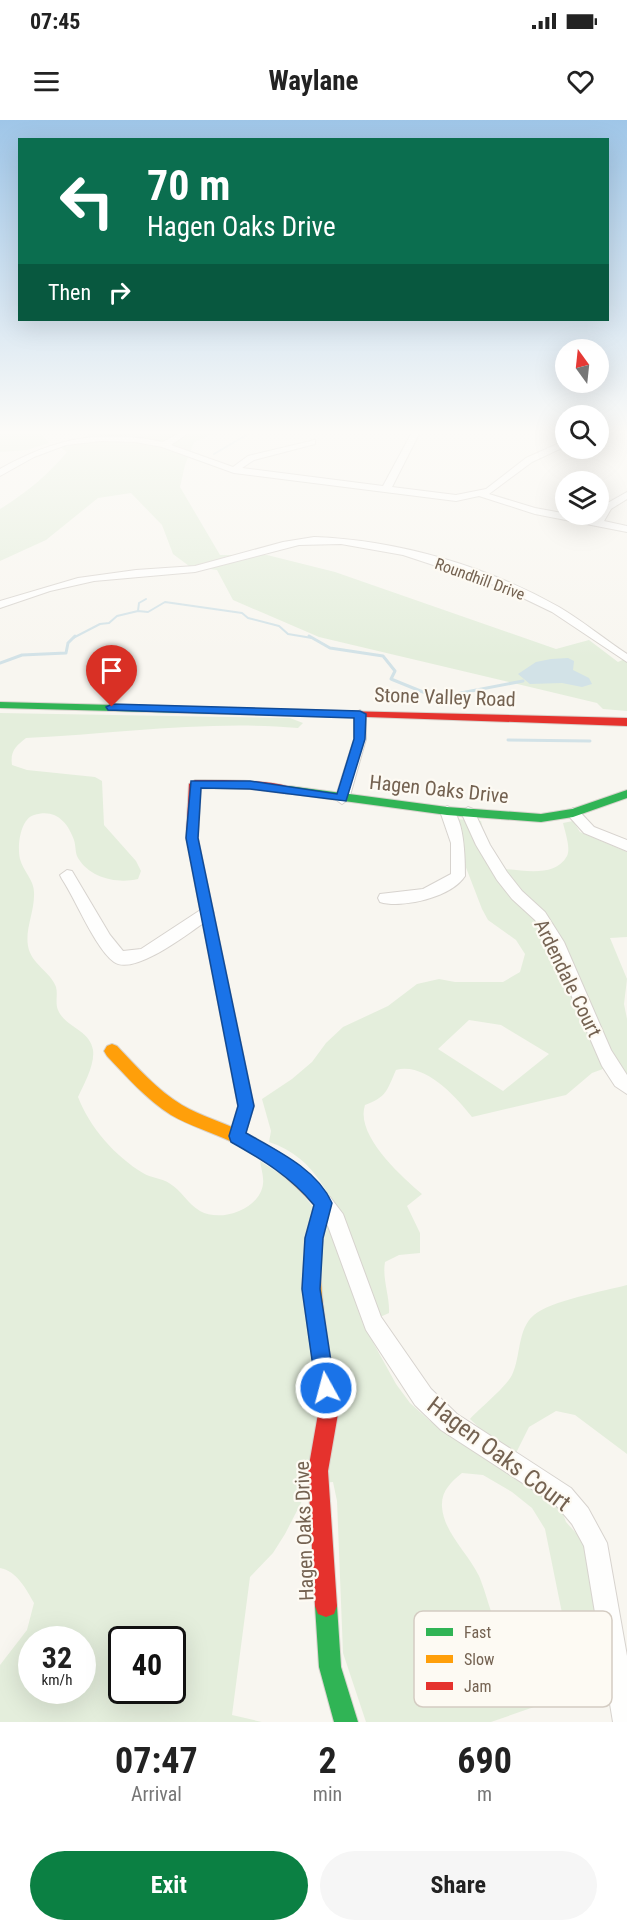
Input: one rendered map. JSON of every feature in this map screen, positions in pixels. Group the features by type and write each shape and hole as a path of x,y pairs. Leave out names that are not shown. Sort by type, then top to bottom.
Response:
{"street":[{"path":"526,509 555,514"},
{"path":"609,524 627,529"},
{"name":"Roundhill Drive","path":"0,605 81,580 129,573 197,569 284,544 338,541 424,559 494,581 556,610 627,659"},
{"name":"Stone Valley Road","path":"0,705 627,722"},
{"path":"342,798 360,739 360,714"},
{"name":"Stone Valley Road","path":"529,719 551,724 627,729"},
{"name":"Hagen Oaks Drive","path":"237,1136 246,1106 192,838 195,784 250,785 447,811 541,818 573,813 627,794"},
{"path":"385,898 422,897 439,890 459,876 458,843 447,811"},
{"name":"Ardendale Court","path":"468,812 481,843 503,877 518,896 543,919 566,964 606,1057 619,1079 627,1086"},
{"path":"573,813 589,830 627,846"},
{"path":"67,875 110,948 120,958 144,955 207,913"},
{"path":"112,1051 150,1090 177,1111 237,1136 283,1163 307,1184 323,1203"},
{"name":"Hagen Oaks Drive","path":"323,1203 314,1238 311,1289 328,1408 318,1471 330,1666 346,1722"},
{"name":"Hagen Oaks Court","path":"323,1203 336,1221 373,1323 423,1397 449,1422 562,1496 580,1516 596,1543 607,1611"},
{"name":"Hagen Oaks Court","path":"612,1638 626,1722"}],"green space":[{"path":"0,509 85,509 46,540 0,561"},
{"path":"146,509 193,509 220,555 267,555 335,572 556,649 589,640 618,662 627,658 627,711 603,709 597,703 319,637 233,600 217,570 189,566 173,554 162,525"},
{"path":"0,713 290,718 303,723 298,728 196,727 26,738 14,749 12,765 27,770 95,777 102,781 104,825 136,861 141,871 138,879 121,881 97,875 83,865 78,858 71,833 60,818 42,813 34,815 25,822 19,854 34,892 28,946 33,958 56,987 57,1007 61,1016 87,1038 93,1050 92,1062 78,1097 89,1120 113,1150 143,1173 169,1183 200,1211 218,1215 247,1207 260,1193 263,1184 260,1161 291,1181 331,1228 363,1324 396,1384 410,1403 430,1421 450,1431 560,1506 566,1522 585,1543 597,1611 562,1611 545,1529 532,1508 512,1492 483,1475 462,1473 445,1492 442,1507 447,1526 479,1576 491,1611 414,1611 414,1707 534,1707 491,1722 366,1722 343,1653 337,1501 333,1482 305,1484 302,1501 285,1534 273,1553 250,1577 232,1715 262,1722 0,1722 0,1665 18,1642 18,1704 96,1704 96,1626 28,1626 34,1603 11,1573 0,1568"},
{"path":"454,819 481,821 485,839 504,869 538,871 547,870 562,863 567,856 568,849 563,823 573,821 580,832 627,852 627,937 610,938 627,979 624,1004 627,1019 627,1074 619,1063 592,1073 566,1095 472,1117 449,1091 429,1076 407,1069 396,1070 382,1096 365,1105 364,1117 373,1142 382,1154 422,1194 407,1206 420,1233 420,1253 399,1255 385,1262 384,1275 389,1313 380,1317 337,1212 321,1183 300,1159 286,1149 269,1142 271,1131 262,1099 312,1062 326,1043 343,1027 388,1006 417,984 439,979 455,982 503,982 520,972 525,954 516,940 488,920 465,865","holes":["469,1020 501,1025 549,1054 503,1091 438,1049"]},
{"path":"627,1285 627,1454 575,1415 556,1411 529,1427 516,1453 487,1435 470,1419 509,1380 515,1368 522,1335 534,1315 564,1301"}],"shaded area":[{"path":"568,658 574,661 573,670 589,678 592,684 582,687 562,683 530,684 518,674 536,662"}],"waterway":[{"path":"138,611 139,603 146,599"},
{"path":"138,611 148,612 165,602 242,613 248,618 279,626 288,634 312,638"},
{"path":"73,638 100,624 109,623 117,616 138,611"},
{"path":"309,636 330,648 383,656 395,671 391,679 445,701"},
{"path":"0,663 22,655 66,653 68,643 73,638"},
{"path":"440,697 523,681"},
{"path":"508,740 590,741"}],"traffic: fast":[{"path":"0,705 343,714"},
{"path":"289,790 447,811 541,818 573,813 627,794"},
{"path":"326,1606 330,1667 346,1722"}],"traffic: slow":[{"path":"112,1051 143,1083 168,1104 260,1149 304,1183 323,1203 314,1238 311,1289 320,1349"}],"traffic: jam":[{"path":"343,714 627,722"},
{"path":"237,1136 246,1106 192,838 195,784 250,785 289,790"},
{"path":"320,1349 329,1408 318,1471 326,1606"}],"route":[{"path":"112,707 360,714 360,739 342,798 250,785 195,784 192,838 246,1106 237,1136 283,1163 307,1184 323,1203 314,1238 311,1289 326,1388"}]}
